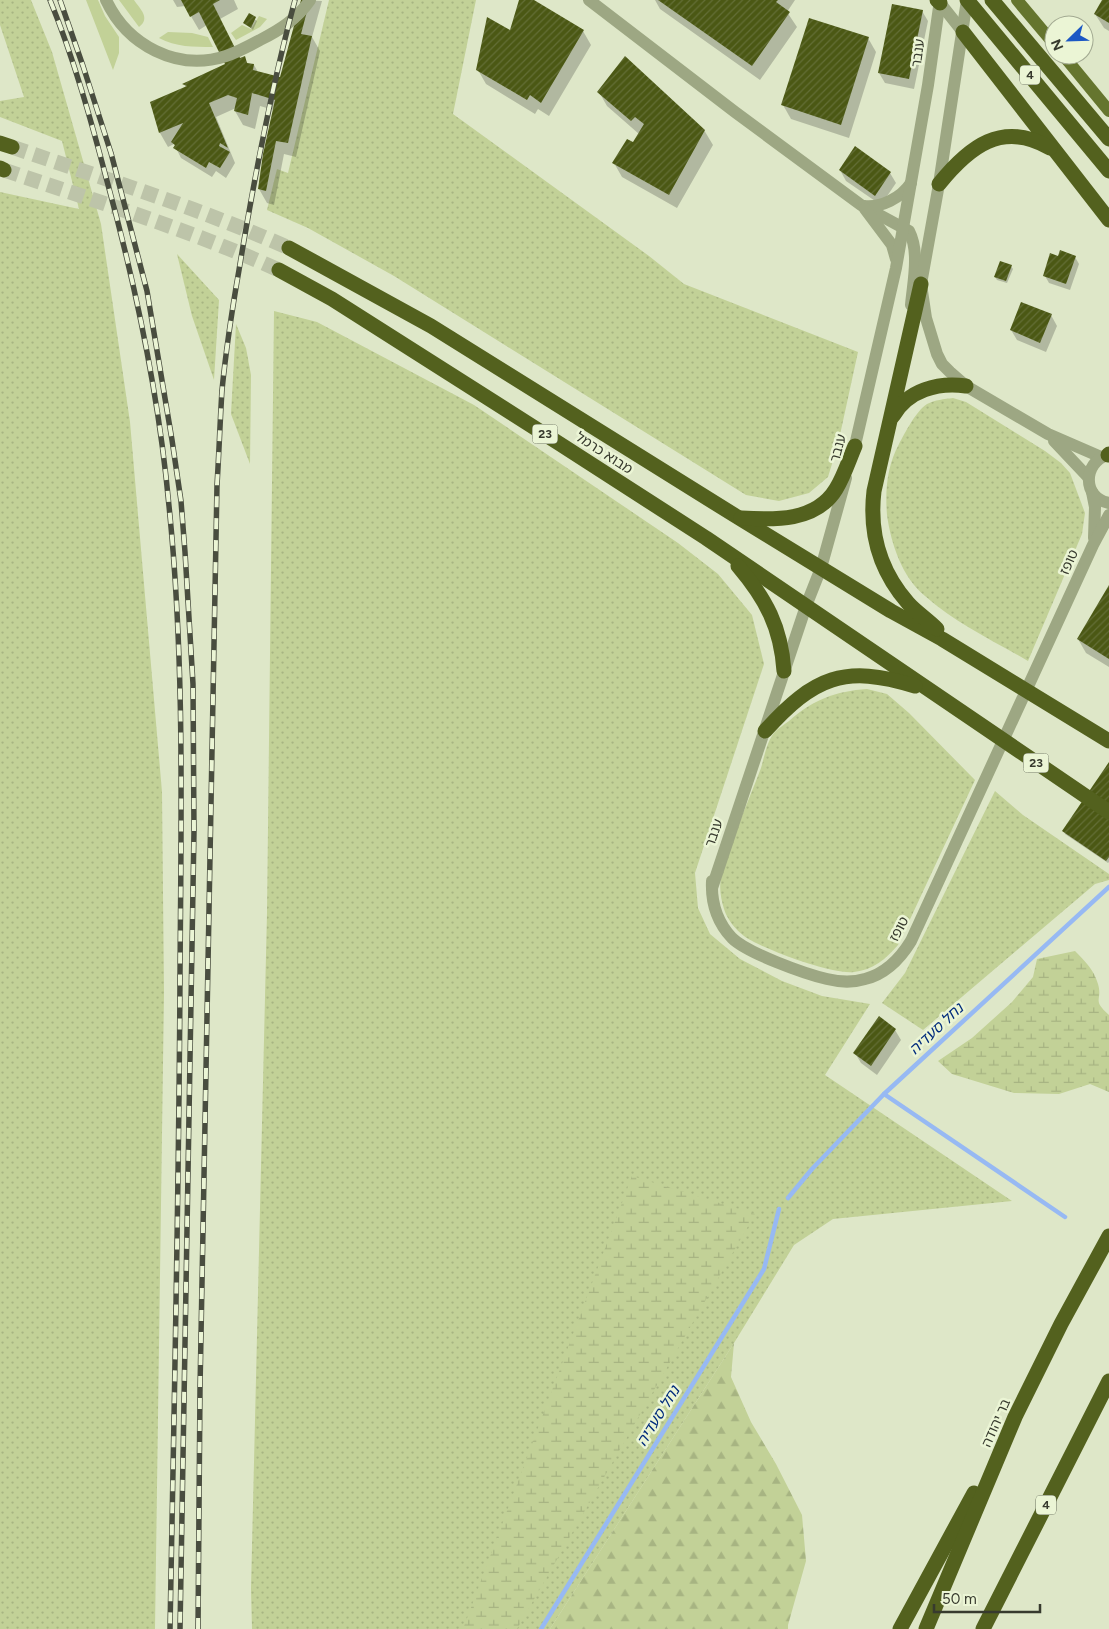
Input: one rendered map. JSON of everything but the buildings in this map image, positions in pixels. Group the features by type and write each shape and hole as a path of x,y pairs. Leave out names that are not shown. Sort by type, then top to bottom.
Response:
{"highway":[{"name":"4","path":"967,0 1109,171"},
{"name":"4","path":"992,0 1109,139"},
{"path":"963,32 1109,220"},
{"path":"939,184 968,153 983,143 992,140 1027,138 1040,142 1058,154"},
{"name":"מבוא כרמל","path":"289,248 431,326 821,568"},
{"name":"מבוא כרמל","path":"279,270 304,282 560,444 806,606"},
{"path":"920,284 874,491 872,509 874,535 877,548 893,583 909,604 962,651"},
{"path":"889,426 894,413 914,394 942,385 966,386"},
{"path":"738,518 773,520 805,514 815,509 826,501 836,489 854,446"},
{"path":"728,553 756,587 767,606 780,642 784,671"},
{"name":"23","path":"821,568 891,611 962,651 1109,742"},
{"name":"23","path":"806,606 1109,812"},
{"path":"765,731 797,698 832,679 860,675 885,677 931,690"},
{"name":"בר יהודה","path":"926,1629 1015,1416 1109,1236"},
{"name":"4","path":"983,1629 1109,1381"},
{"path":"900,1629 1015,1416"}],"main road":[{"path":"1019,1 1044,32"},
{"path":"1071,65 1109,111"}],"street":[{"path":"106,0 119,21 140,42 154,51 169,57 195,61 224,57 246,48 284,27 310,0"},
{"path":"590,0 861,205 909,231 912,236 915,255 908,341"},
{"path":"967,0 939,184 920,284 926,318 937,354 942,364 966,386 1048,434 1107,455"},
{"path":"941,1 963,32"},
{"name":"ענבר","path":"765,731 806,606 821,568 854,446 896,268 941,1"},
{"path":"861,205 876,206 891,200 904,192 910,183"},
{"path":"861,205 892,245 896,268"},
{"path":"1048,434 1088,477"},
{"path":"1093,545 1095,507 1088,477 1090,469 1107,455"},
{"path":"1092,492 1098,498 1109,503"},
{"name":"טופז","path":"765,731 712,878 716,914 724,927 739,943 761,956 812,974 840,981 854,982 879,974 889,968 911,941 1093,545 1109,516"}],"green space":[{"path":"0,0 31,0 52,52 101,224 130,422 162,792 164,993 155,1629 0,1629 0,192 79,209 62,141 0,117 0,101 24,97 0,25"},
{"path":"86,0 98,0 105,16 119,37 119,53 113,70"},
{"path":"119,0 134,0 144,17 139,27"},
{"path":"329,0 476,0 453,114 649,256 684,284 858,352 838,444 828,477 809,493 779,501 746,495 394,276 308,228 267,210 277,169 288,173"},
{"path":"259,16 267,19 260,27 236,40 231,33 242,25 251,29"},
{"path":"168,32 192,33 208,37 213,47 178,45 159,38"},
{"path":"177,254 219,300 214,380 192,316"},
{"path":"274,311 317,322 474,405 678,543 718,574 752,615 764,664 695,873 698,908 710,934 740,959 782,981 822,996 870,1004 825,1075 1012,1201 833,1219 794,1245 734,1343 550,1629 252,1629 251,1589 267,913"},
{"path":"236,324 246,348 251,375 250,464 231,414"},
{"path":"953,398 966,402 1061,463 1070,473 1085,513 1082,534 1028,661 949,615 925,596 904,570 891,537 886,496 889,470 895,452 911,422 923,407 943,399"},
{"path":"867,689 887,694 909,713 975,780 898,945 884,959 867,969 844,972 798,960 766,948 744,936 732,924 725,913 720,882 734,837 774,733 816,702 835,694"},
{"path":"995,791 1023,815 1109,874 1109,880 1095,884 923,1030 882,1003 905,973"},
{"path":"1075,951 1092,970 1098,984 1100,1006 1109,1015 1109,1092 1090,1084 1059,1094 1014,1093 952,1074 938,1061 972,1038 1012,1002 1033,977 1037,959"},
{"path":"632,1176 755,1214 517,1629 463,1629"},
{"path":"734,1343 731,1377 751,1422 776,1464 802,1515 806,1561 788,1629 550,1629"}],"waterway":[{"name":"נחל סעדיה","path":"788,1198 812,1169 884,1094 1109,887"},
{"path":"884,1094 1065,1217"},
{"name":"נחל סעדיה","path":"541,1629 764,1269 779,1209"}],"tunnel":[{"path":"12,147 186,207 289,248"},
{"path":"4,170 177,229 279,270"}],"railway":[{"path":"50,0 67,45 88,112 118,221 137,301 153,383 165,465 174,565 180,682 181,859 170,1629"},
{"path":"60,0 111,153 147,291 181,501 185,552 193,684 194,831 180,1629"},
{"path":"198,1629 200,1389 217,485 222,390 234,300 257,168 278,67 295,0"}]}
